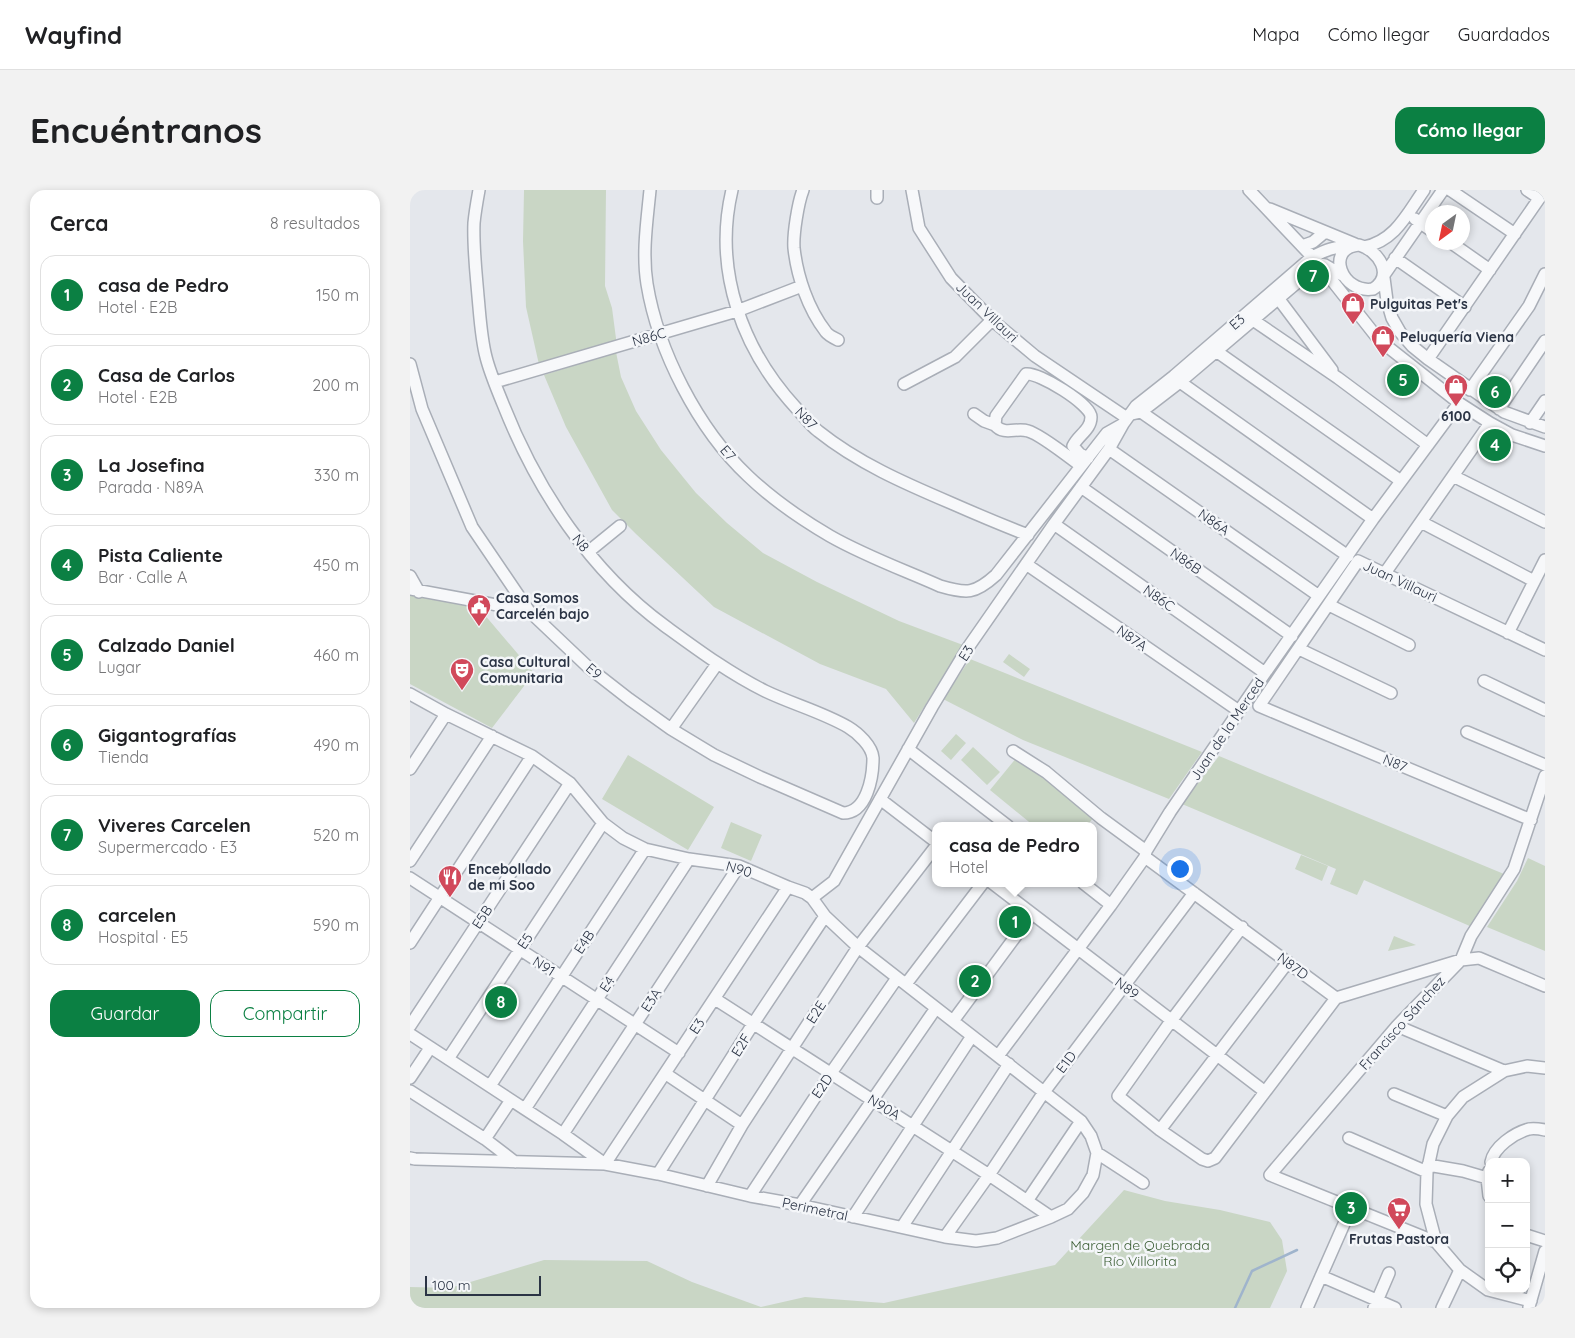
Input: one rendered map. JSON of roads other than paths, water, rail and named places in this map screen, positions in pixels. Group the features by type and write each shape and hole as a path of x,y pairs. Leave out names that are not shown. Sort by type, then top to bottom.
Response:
{"street":[{"name":"N8","path":"478,190 474,222 475,264 486,358 515,432 549,497 579,542 616,584 658,621 717,664 765,691 849,728 864,740 872,753 873,766 867,793 858,809"},
{"name":"E7","path":"650,190 645,236 647,284 660,334 680,384 712,434 747,475 782,504 831,536 940,586 957,591 970,592 984,586 996,576 1028,535"},
{"name":"N87","path":"732,190 727,212 726,261 737,311 753,349 778,389 817,430 864,462 890,476 1028,535"},
{"path":"803,190 800,199 794,247 802,286 812,309 826,333 838,340"},
{"name":"Juan Villauri","path":"912,190 919,228 952,278 992,320 1035,356 1348,556"},
{"path":"1249,190 1316,261 1379,340 1459,403 1490,423 1512,435 1545,446"},
{"name":"E3","path":"1131,417 1180,382 1253,320 1329,248 1375,245 1389,236 1401,225 1424,190"},
{"path":"1316,261 1325,264 1344,276 1355,286 1367,290 1374,289 1379,286 1395,258 1443,190"},
{"path":"1450,190 1514,234"},
{"path":"1428,360 1542,194 1527,190"},
{"path":"1267,208 1374,254 1379,260 1384,276 1387,301 1392,318 1400,332 1412,346 1428,360 1499,409 1545,428"},
{"path":"1407,214 1425,226"},
{"path":"1302,246 1313,242 1325,232"},
{"path":"1344,276 1340,268 1340,259 1344,252 1358,246"},
{"path":"1461,250 1490,270"},
{"path":"1395,258 1465,307"},
{"name":"E3","path":"812,898 834,881 967,649 998,613 1026,564 1131,417 1136,406 1316,261"},
{"path":"1470,390 1528,306 1545,274"},
{"name":"N86C","path":"495,382 737,311 802,286"},
{"path":"1278,298 1338,378"},
{"path":"904,384 955,356 992,320"},
{"path":"1253,320 1338,378 1428,445"},
{"path":"1499,409 1545,341"},
{"path":"1216,351 1401,481"},
{"name":"E9","path":"410,364 422,409 472,527 529,611 588,667 629,699 671,729 714,755 843,813 850,813 858,809"},
{"path":"995,425 996,416 1026,374 1031,373 1080,401 1088,408 1091,414 1089,425 1073,446 1084,462"},
{"path":"1180,382 1373,519"},
{"path":"1530,422 1545,401"},
{"name":"Juan de la Merced","path":"998,1056 1111,905 1146,854 1170,812 1265,673 1373,519 1459,403"},
{"path":"974,414 1004,431 1028,431 1084,462"},
{"path":"1028,535 1107,433 1131,417"},
{"path":"1385,573 1490,423"},
{"name":"N86A","path":"1109,448 1319,596"},
{"path":"1453,476 1545,522"},
{"name":"N86B","path":"1081,487 1292,636"},
{"path":"1421,522 1534,581"},
{"name":"N86C","path":"1054,524 1265,673"},
{"path":"588,552 620,526"},
{"path":"1508,633 1545,560"},
{"name":"Juan Villauri","path":"1259,706 1358,561 1545,650"},
{"name":"N87A","path":"1026,564 1239,711"},
{"path":"410,576 414,591 529,611"},
{"path":"1329,605 1409,644"},
{"path":"1299,649 1391,693"},
{"path":"671,729 717,664"},
{"path":"1484,680 1545,710"},
{"name":"N90","path":"410,694 446,714 532,756 570,783 604,823 623,838 645,849 739,866 805,893 812,898 825,916 858,948 1044,1092"},
{"name":"N87","path":"1259,706 1531,820"},
{"path":"410,769 446,714"},
{"path":"1467,732 1545,765"},
{"path":"410,861 492,736"},
{"path":"908,749 1003,822"},
{"name":"N87D","path":"1013,752 1046,772 1194,893 1336,998"},
{"path":"410,943 532,756"},
{"name":"Francisco Sánchez","path":"1351,1208 1270,1175 1397,1026 1461,960 1471,936 1514,869 1531,820 1542,797 1545,776"},
{"name":"E5B","path":"410,1026 570,783"},
{"path":"880,799 932,839"},
{"path":"1097,824 1101,818"},
{"name":"E5","path":"448,1059 604,823"},
{"name":"E4B","path":"490,1086 645,849"},
{"name":"E2E","path":"707,1186 742,1125 858,948 932,851"},
{"name":"E4","path":"525,1109 689,858"},
{"name":"E3A","path":"563,1134 739,866"},
{"name":"N91","path":"410,878 679,1053"},
{"name":"E3","path":"605,1164 788,887"},
{"name":"E2D","path":"750,1196 831,1073 901,981 980,887"},
{"name":"N89","path":"997,887 1264,1091"},
{"path":"1088,887 1111,905"},
{"name":"E1D","path":"945,1237 1044,1092 1194,893"},
{"path":"953,1021 1032,914"},
{"name":"E2F","path":"658,1174 753,1024 825,916"},
{"path":"1242,927 1171,1021 1118,1096 1160,1130 1202,1159 1208,1161 1214,1158 1336,998 1461,960 1479,958 1545,986"},
{"path":"1160,1130 1288,962"},
{"name":"N90A","path":"715,999 951,1150 1051,1217"},
{"path":"800,1205 936,1008"},
{"path":"1397,1026 1504,1071"},
{"path":"410,1034 563,1134 605,1164"},
{"path":"853,1217 972,1036"},
{"path":"410,1078 430,1048"},
{"path":"902,1227 1008,1064"},
{"path":"1545,1068 1527,1066 1504,1071 1463,1097 1446,1116 1433,1144 1427,1168 1426,1204 1436,1242 1460,1270 1488,1290 1530,1305 1543,1264 1545,1251"},
{"path":"666,1074 742,1125"},
{"path":"410,1091 485,1139 515,1162"},
{"path":"1044,1092 1081,1120 1097,1154 1143,1183"},
{"path":"1394,1094 1446,1116"},
{"path":"485,1139 511,1100"},
{"path":"1027,1201 1081,1120"},
{"path":"1492,1158 1510,1137 1530,1129 1545,1130"},
{"path":"1349,1138 1427,1168 1463,1170 1485,1174"},
{"name":"Perimetral","path":"410,1158 605,1164 945,1237 976,1241 997,1238 1068,1209 1083,1193 1092,1175 1097,1154"},
{"path":"1307,1308 1351,1208 1436,1242"},
{"path":"1530,1235 1545,1241"},
{"path":"1442,1308 1460,1270"},
{"path":"1376,1304 1389,1273"},
{"path":"1321,1276 1376,1304 1395,1308"}],"waterway":[{"path":"1235,1308 1252,1271 1297,1250"}],"place":[{"name":"Viveres Carcelen","path":"1313,276"},
{"name":"Pulguitas Pet's","path":"1353,325"},
{"name":"Peluquería Viena","path":"1383,358"},
{"name":"Calzado Daniel","path":"1403,380"},
{"name":"Gigantografías","path":"1495,392"},
{"name":"6100","path":"1456,407"},
{"name":"Pista Caliente","path":"1495,445"},
{"name":"Casa Somos Carcelén bajo","path":"479,627"},
{"name":"Casa Cultural Comunitaria","path":"462,691"},
{"name":"Encebollado de mi Soo","path":"450,898"},
{"name":"casa de Pedro","path":"1015,922"},
{"name":"Casa de Carlos","path":"975,981"},
{"name":"carcelen","path":"501,1002"},
{"name":"La Josefina","path":"1351,1208"},
{"name":"Frutas Pastora","path":"1399,1230"}],"park label":[{"name":"Margen de Quebrada Río Villorita","path":"1140,1254"}]}
